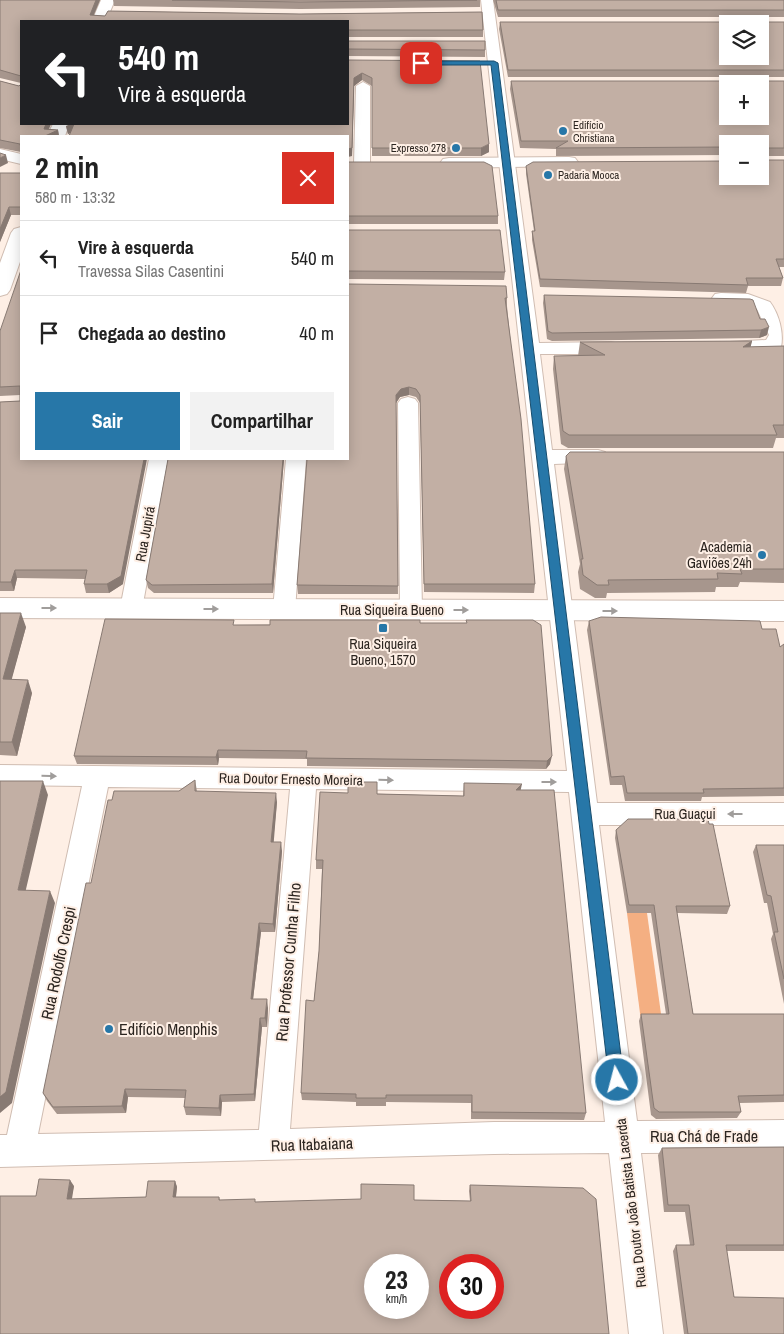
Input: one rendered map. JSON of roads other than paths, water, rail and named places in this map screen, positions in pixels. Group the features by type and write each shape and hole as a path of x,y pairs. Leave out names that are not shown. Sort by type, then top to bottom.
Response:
{"main road":[{"path":"0,154 20,159"},
{"path":"432,162 589,162"},
{"path":"0,290 20,236"},
{"name":"Rua Siqueira Bueno","path":"0,608 784,612"}],"street":[{"name":"Rua Doutor João Batista Lacerda","path":"489,14 487,43 490,63 502,83 507,163 515,231 518,290 530,349 646,1334"},
{"path":"363,86 363,162"},
{"path":"495,231 515,231"},
{"path":"518,290 544,296"},
{"path":"703,347 759,346 774,343 778,335 764,306 751,300 708,298"},
{"path":"530,349 626,348"},
{"path":"408,403 411,610"},
{"path":"542,457 615,457"},
{"name":"Rua Jupirá","path":"131,609 159,460"},
{"path":"284,610 296,460"},
{"name":"Rua Doutor Ernesto Moreira","path":"0,775 581,782"},
{"name":"Rua Rodolfo Crespi","path":"10,1151 98,776"},
{"name":"Rua Professor Cunha Filho","path":"273,1145 304,779"},
{"name":"Rua Guaçui","path":"586,814 784,814"},
{"name":"Rua Itabaiana","path":"10,1151 623,1136"},
{"name":"Rua Chá de Frade","path":"623,1136 784,1136"}],"place":[{"name":"Edifício Christiana","path":"563,131"},
{"name":"Expresso 278","path":"456,148"},
{"name":"Padaria Mooca","path":"548,175"},
{"name":"Academia Gaviões 24h","path":"762,555"},
{"name":"Rua Siqueira Bueno, 1570","path":"383,628"},
{"name":"Edifício Menphis","path":"109,1029"}]}
